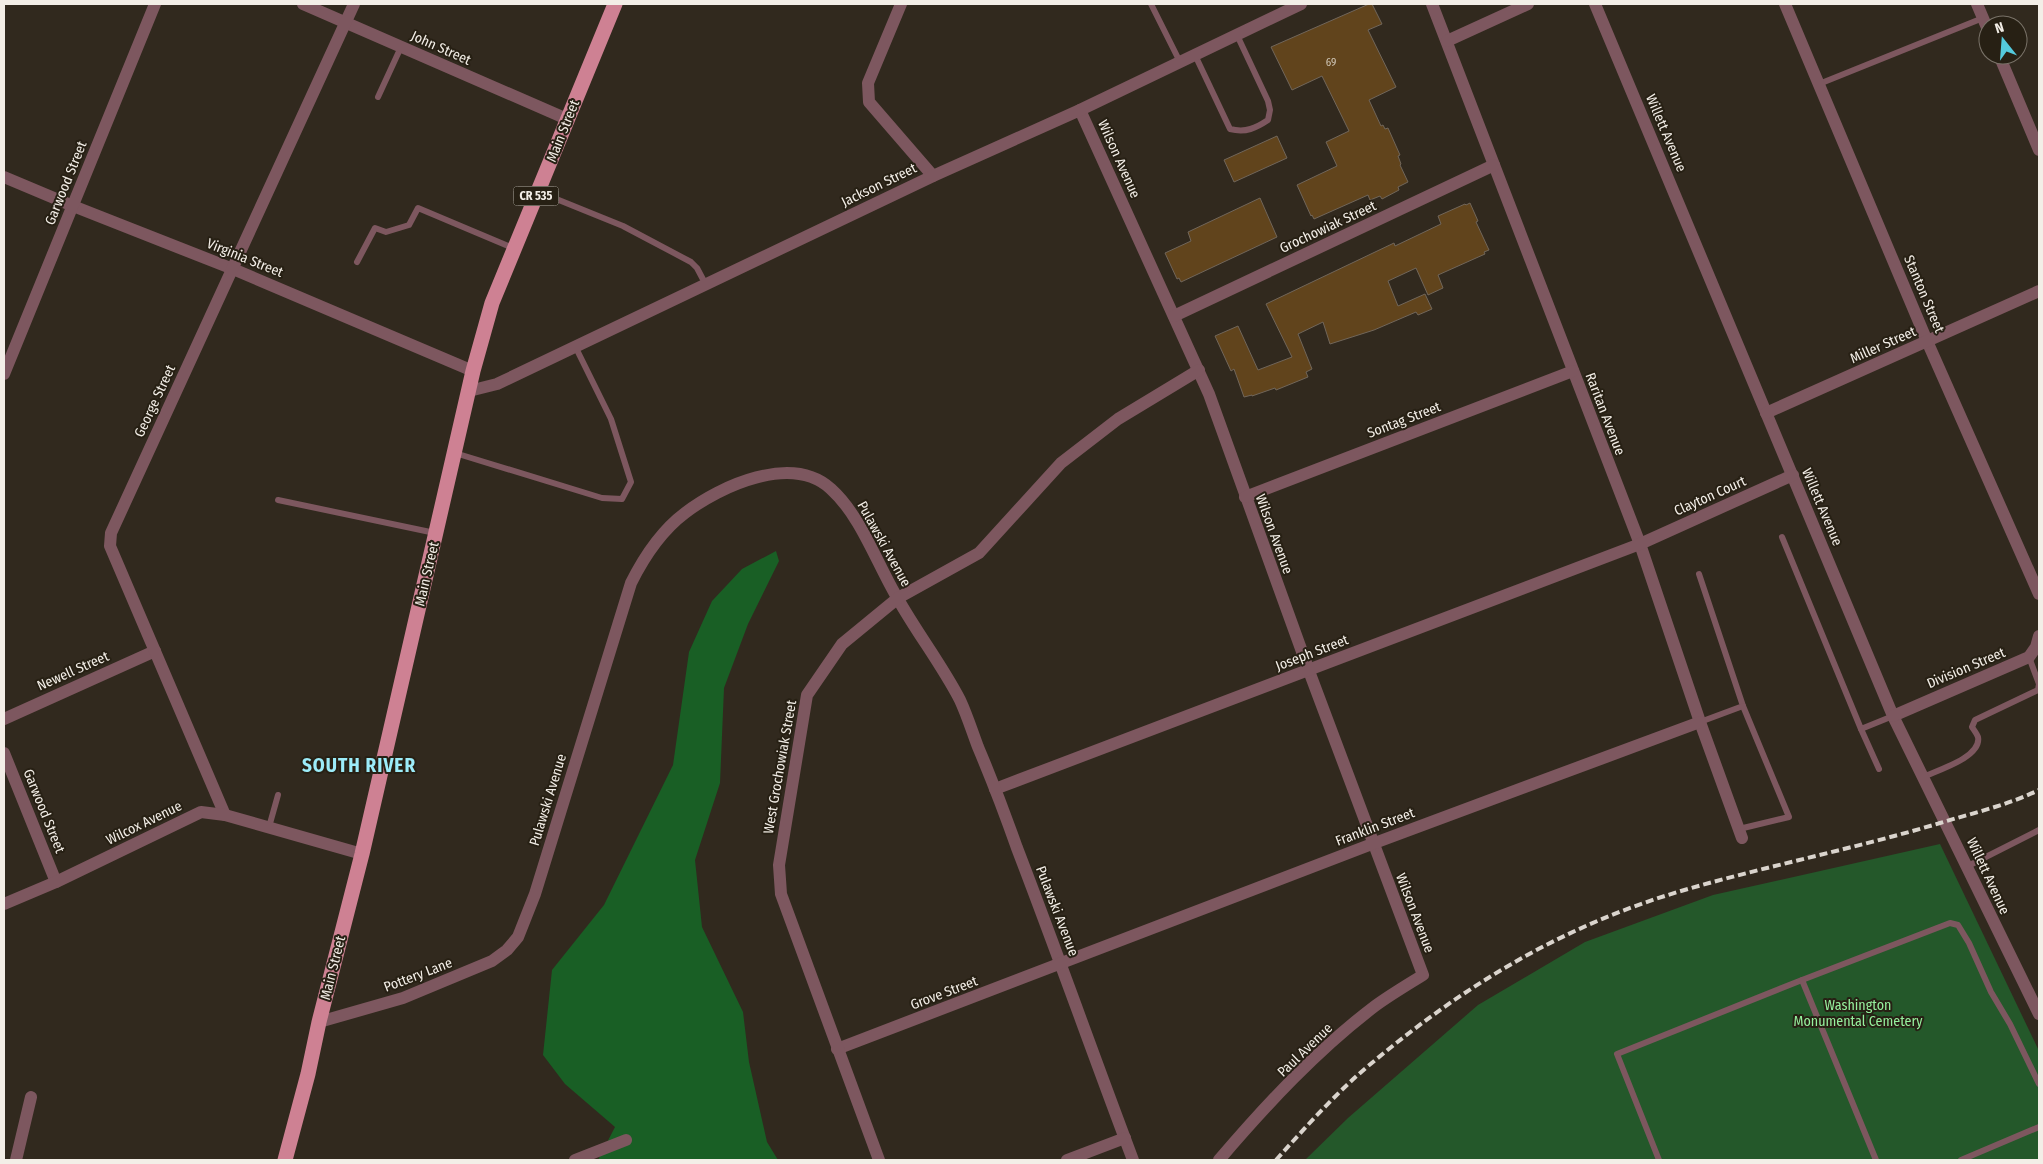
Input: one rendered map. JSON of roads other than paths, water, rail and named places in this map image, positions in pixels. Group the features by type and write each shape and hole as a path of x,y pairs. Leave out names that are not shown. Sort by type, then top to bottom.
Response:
{"main road":[{"name":"Main Street","path":"285,1160 362,854 473,371 492,303 615,4"}],"street":[{"name":"Garwood Street","path":"4,374 156,4"},
{"name":"John Street","path":"303,4 567,120"},
{"name":"George Street","path":"225,814 110,546 111,533 354,4"},
{"path":"901,4 868,83 869,102 933,176"},
{"name":"Jackson Street","path":"469,391 497,384 933,176 1080,110 1301,4"},
{"name":"Raritan Avenue","path":"1432,4 1640,544 1700,722 1741,833"},
{"path":"1446,41 1528,4"},
{"name":"Willett Avenue","path":"1595,4 1893,716 2039,1014"},
{"name":"Stanton Street","path":"1785,4 1927,341 2039,594"},
{"path":"2003,65 2039,150"},
{"name":"Wilson Avenue","path":"1080,110 1210,394 1245,496 1372,844 1423,975"},
{"name":"Grochowiak Street","path":"1174,316 1494,165"},
{"name":"Virginia Street","path":"4,177 233,269 473,371"},
{"name":"Miller Street","path":"1766,413 2039,292"},
{"name":"West Grochowiak Street","path":"879,1160 780,894 779,865 807,695 842,644 898,598 979,553 1061,463 1118,419 1199,370"},
{"name":"Sontag Street","path":"1245,496 1573,371"},
{"name":"Pulawski Avenue","path":"518,937 535,894 631,583 641,563 654,544 685,513 730,486 750,478 770,474 796,474 817,480 830,488 851,511 898,598 960,700 1061,964 1133,1160"},
{"name":"Clayton Court","path":"1640,544 1793,475"},
{"name":"Joseph Street","path":"995,789 1640,544"},
{"path":"2029,658 2036,648 2039,636"},
{"name":"Newell Street","path":"4,719 155,651"},
{"name":"Division Street","path":"1893,716 2029,658"},
{"name":"Franklin Street","path":"1061,964 1372,844 1700,722"},
{"name":"Garwood Street","path":"4,753 56,882"},
{"name":"Wilcox Avenue","path":"4,904 56,882 201,812 225,814 362,854"},
{"name":"Pottery Lane","path":"319,1022 403,998 473,970 492,961 507,950 518,937"},
{"name":"Grove Street","path":"837,1049 1061,964"},
{"name":"Paul Avenue","path":"1220,1160 1253,1120 1326,1048 1375,1006 1423,975"},
{"path":"16,1160 31,1097"},
{"path":"1067,1160 1125,1138"},
{"path":"575,1160 626,1140"}],"lane":[{"path":"1151,4 1180,62"},
{"path":"1819,84 1978,27"},
{"path":"1195,55 1230,128 1238,131 1250,130 1259,126 1268,120 1270,110 1268,101 1237,34"},
{"path":"378,97 401,46"},
{"path":"538,192 623,226 691,262 697,268 706,284"},
{"path":"357,262 374,228 386,232 409,225 418,208 514,249"},
{"path":"455,453 602,498 622,499 631,482 611,419 575,346"},
{"path":"278,500 436,534"},
{"path":"1782,536 1879,769"},
{"path":"1699,574 1743,706 1789,817 1741,833"},
{"path":"1923,777 1971,755 1977,748 1978,738 1972,727 1975,720 2038,690 2039,684 2029,658"},
{"path":"1700,722 1743,706"},
{"path":"1861,729 1893,716"},
{"path":"269,827 278,795"},
{"path":"1968,866 2039,830"},
{"path":"1659,1160 1617,1054 1950,923 1958,925 1969,943 1991,992 2010,1024 2039,1084"},
{"path":"1802,980 1876,1160"},
{"path":"1960,1160 2039,1127"}],"railway":[{"path":"1276,1160 1343,1089 1404,1037 1479,984 1518,960 1558,939 1643,903 1688,889 1909,832 2003,804 2039,790"}],"district":[{"name":"SOUTH RIVER","path":"359,765"}],"park label":[{"name":"Washington Monumental Cemetery","path":"1858,1014"}]}
